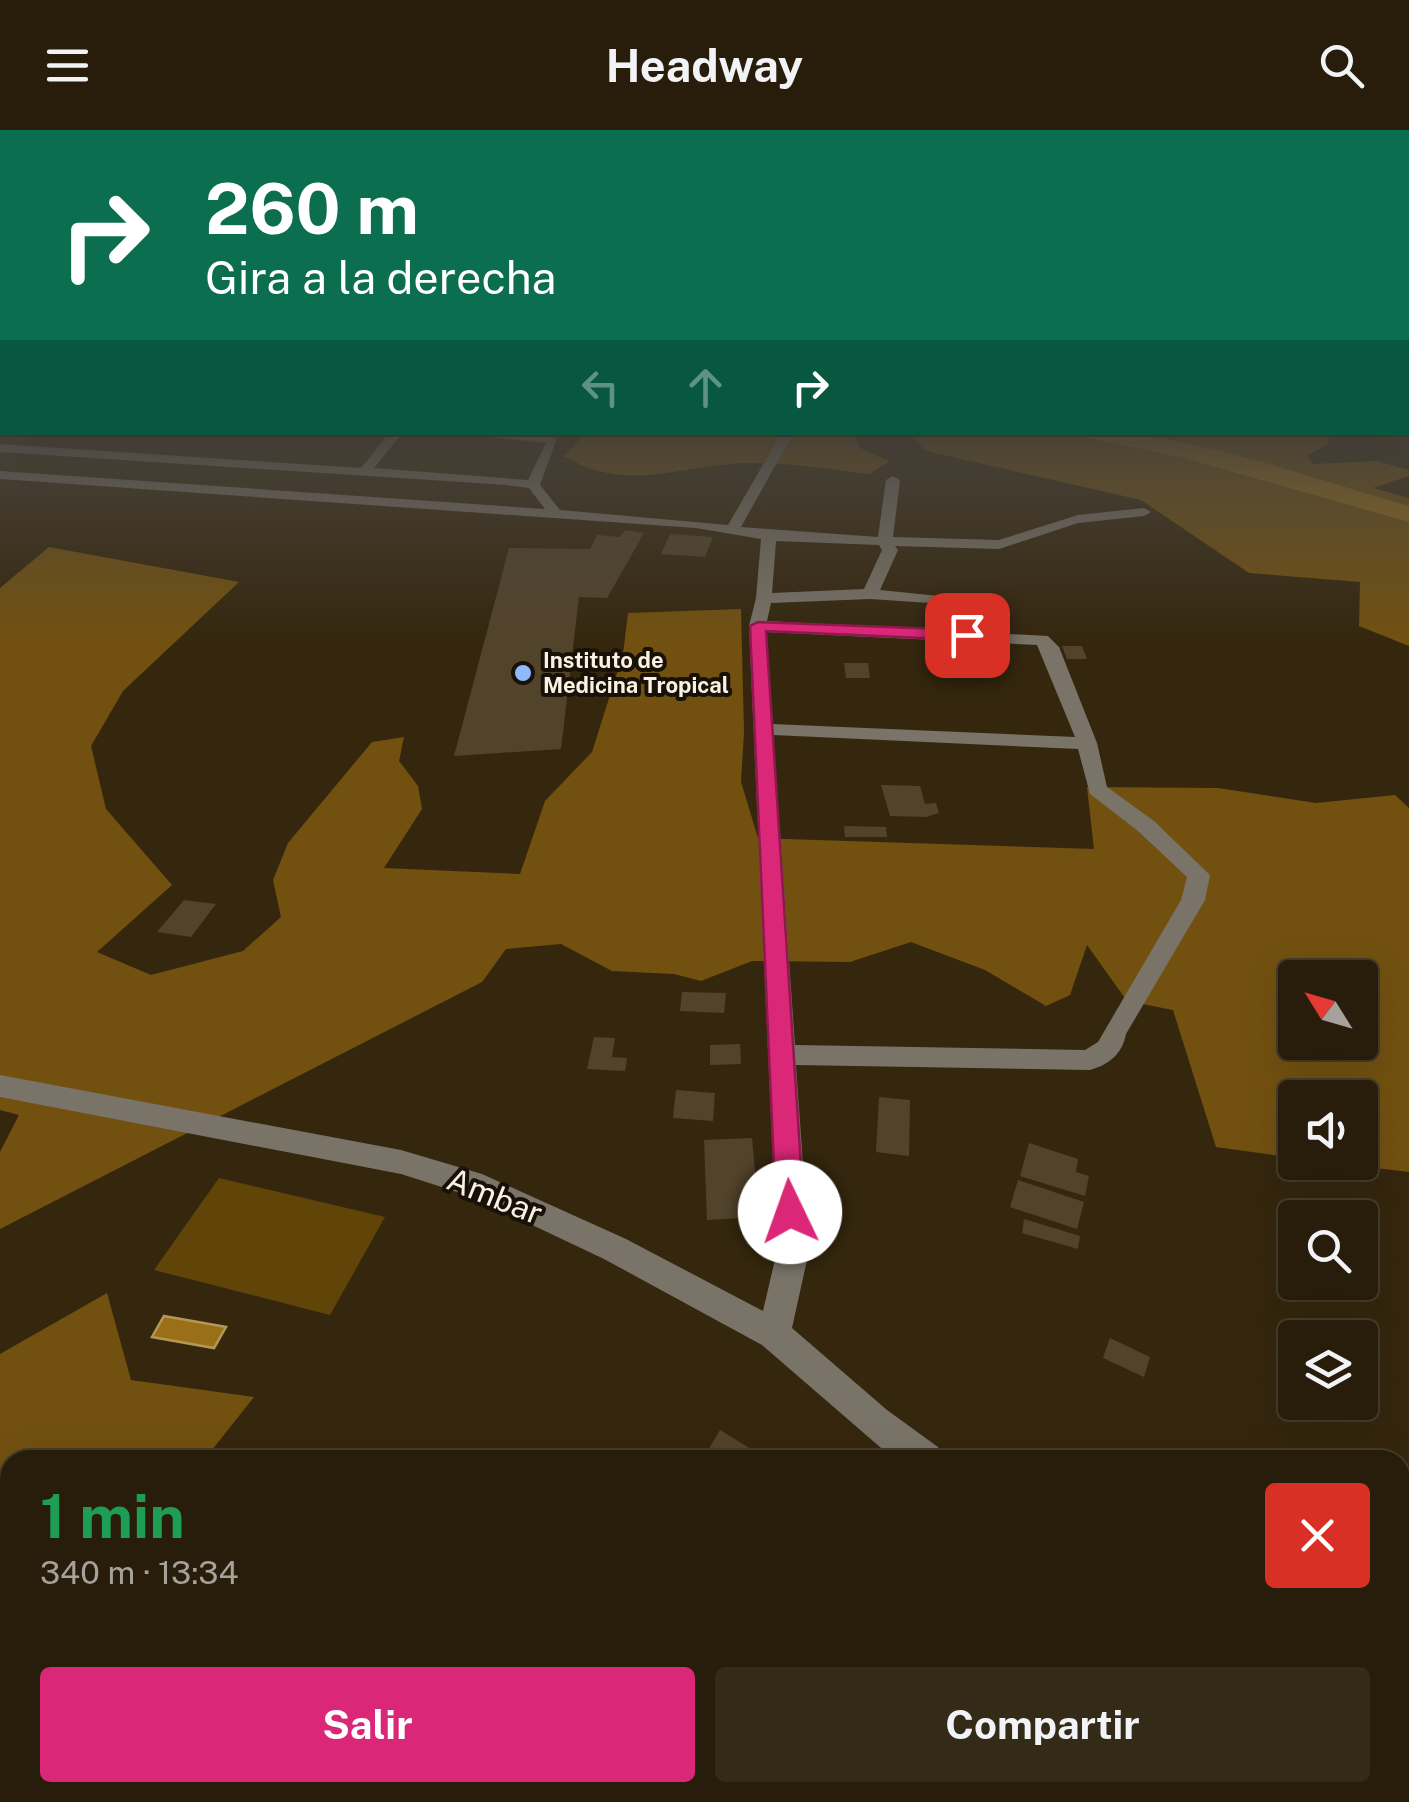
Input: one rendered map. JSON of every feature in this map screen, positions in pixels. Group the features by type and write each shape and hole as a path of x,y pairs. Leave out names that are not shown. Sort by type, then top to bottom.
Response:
{"street":[{"path":"171,486 554,513 734,528 769,536 885,543 1014,544 1059,524 1144,512"},
{"path":"534,486 554,513"},
{"path":"734,528 758,486"},
{"path":"870,594 890,550 885,543 892,486"},
{"path":"769,536 758,626 792,1252 774,1334"},
{"path":"764,598 870,594 940,601"},
{"path":"758,626 1042,640 1050,647 1087,743 1097,790 1146,826 1199,874 1192,900 1113,1034 1110,1047 1090,1060 781,1054"},
{"path":"762,729 1087,743"},
{"name":"Ambar","path":"0,1086 401,1162 482,1187 615,1248 774,1334 911,1450"}],"shaded area":[{"path":"1080,486 1379,486 1373,488 1409,498 1409,646 1359,626 1360,582 1249,573 1141,500"},
{"path":"49,547 239,582 123,691 91,746 106,809 172,885 97,952 151,975 243,951 281,917 273,880 288,843 372,742 404,737 399,761 418,786 422,809 384,868 520,874 545,801 592,752 623,654 628,613 741,609 741,782 758,838 1094,849 1087,787 1218,788 1316,803 1395,795 1409,808 1409,1172 1378,1168 1378,1080 1278,1080 1278,1156 1216,1147 1173,1010 1127,1001 1087,945 1070,995 1046,1006 985,970 911,942 850,962 752,961 701,981 674,974 612,971 561,944 506,949 482,982 0,1229 0,1152 19,1115 0,1110 0,588"},
{"path":"219,1178 385,1217 330,1315 154,1270"},
{"path":"107,1293 131,1380 254,1397 212,1450 0,1450 0,1354"},
{"path":"164,1316 226,1327 214,1348 152,1337"}],"building":[{"name":"Instituto de Medicina Tropical","path":"625,530 644,533 607,598 579,597 561,749 454,756 509,548 590,549 597,535 620,537"},
{"path":"670,534 713,537 705,557 661,554"},
{"path":"1062,646 1082,646 1087,659 1067,659"},
{"path":"844,663 868,663 870,678 846,678"},
{"path":"881,785 920,786 925,804 936,803 939,813 926,817 890,816"},
{"path":"844,826 886,827 887,837 845,837"},
{"path":"184,900 216,904 191,937 157,932"},
{"path":"682,992 726,993 724,1013 680,1011"},
{"path":"594,1037 615,1038 612,1057 627,1058 625,1071 587,1069"},
{"path":"740,1044 741,1064 710,1065 710,1045"},
{"path":"676,1090 715,1093 713,1121 673,1118"},
{"path":"879,1097 910,1100 909,1156 876,1152"},
{"path":"752,1138 759,1217 707,1220 704,1140"},
{"path":"1029,1143 1078,1159 1076,1172 1089,1176 1085,1196 1020,1176"},
{"path":"1018,1180 1084,1202 1077,1229 1010,1207"},
{"path":"1024,1219 1080,1236 1078,1249 1022,1233"},
{"path":"1110,1338 1150,1357 1144,1377 1103,1358"},
{"path":"720,1430 753,1450 708,1450"}],"waterway":[{"path":"1309,486 1409,514"}],"place":[{"name":"Instituto de Medicina Tropical","path":"523,673"}],"route":[{"path":"790,1212 758,626 967,635"}]}
